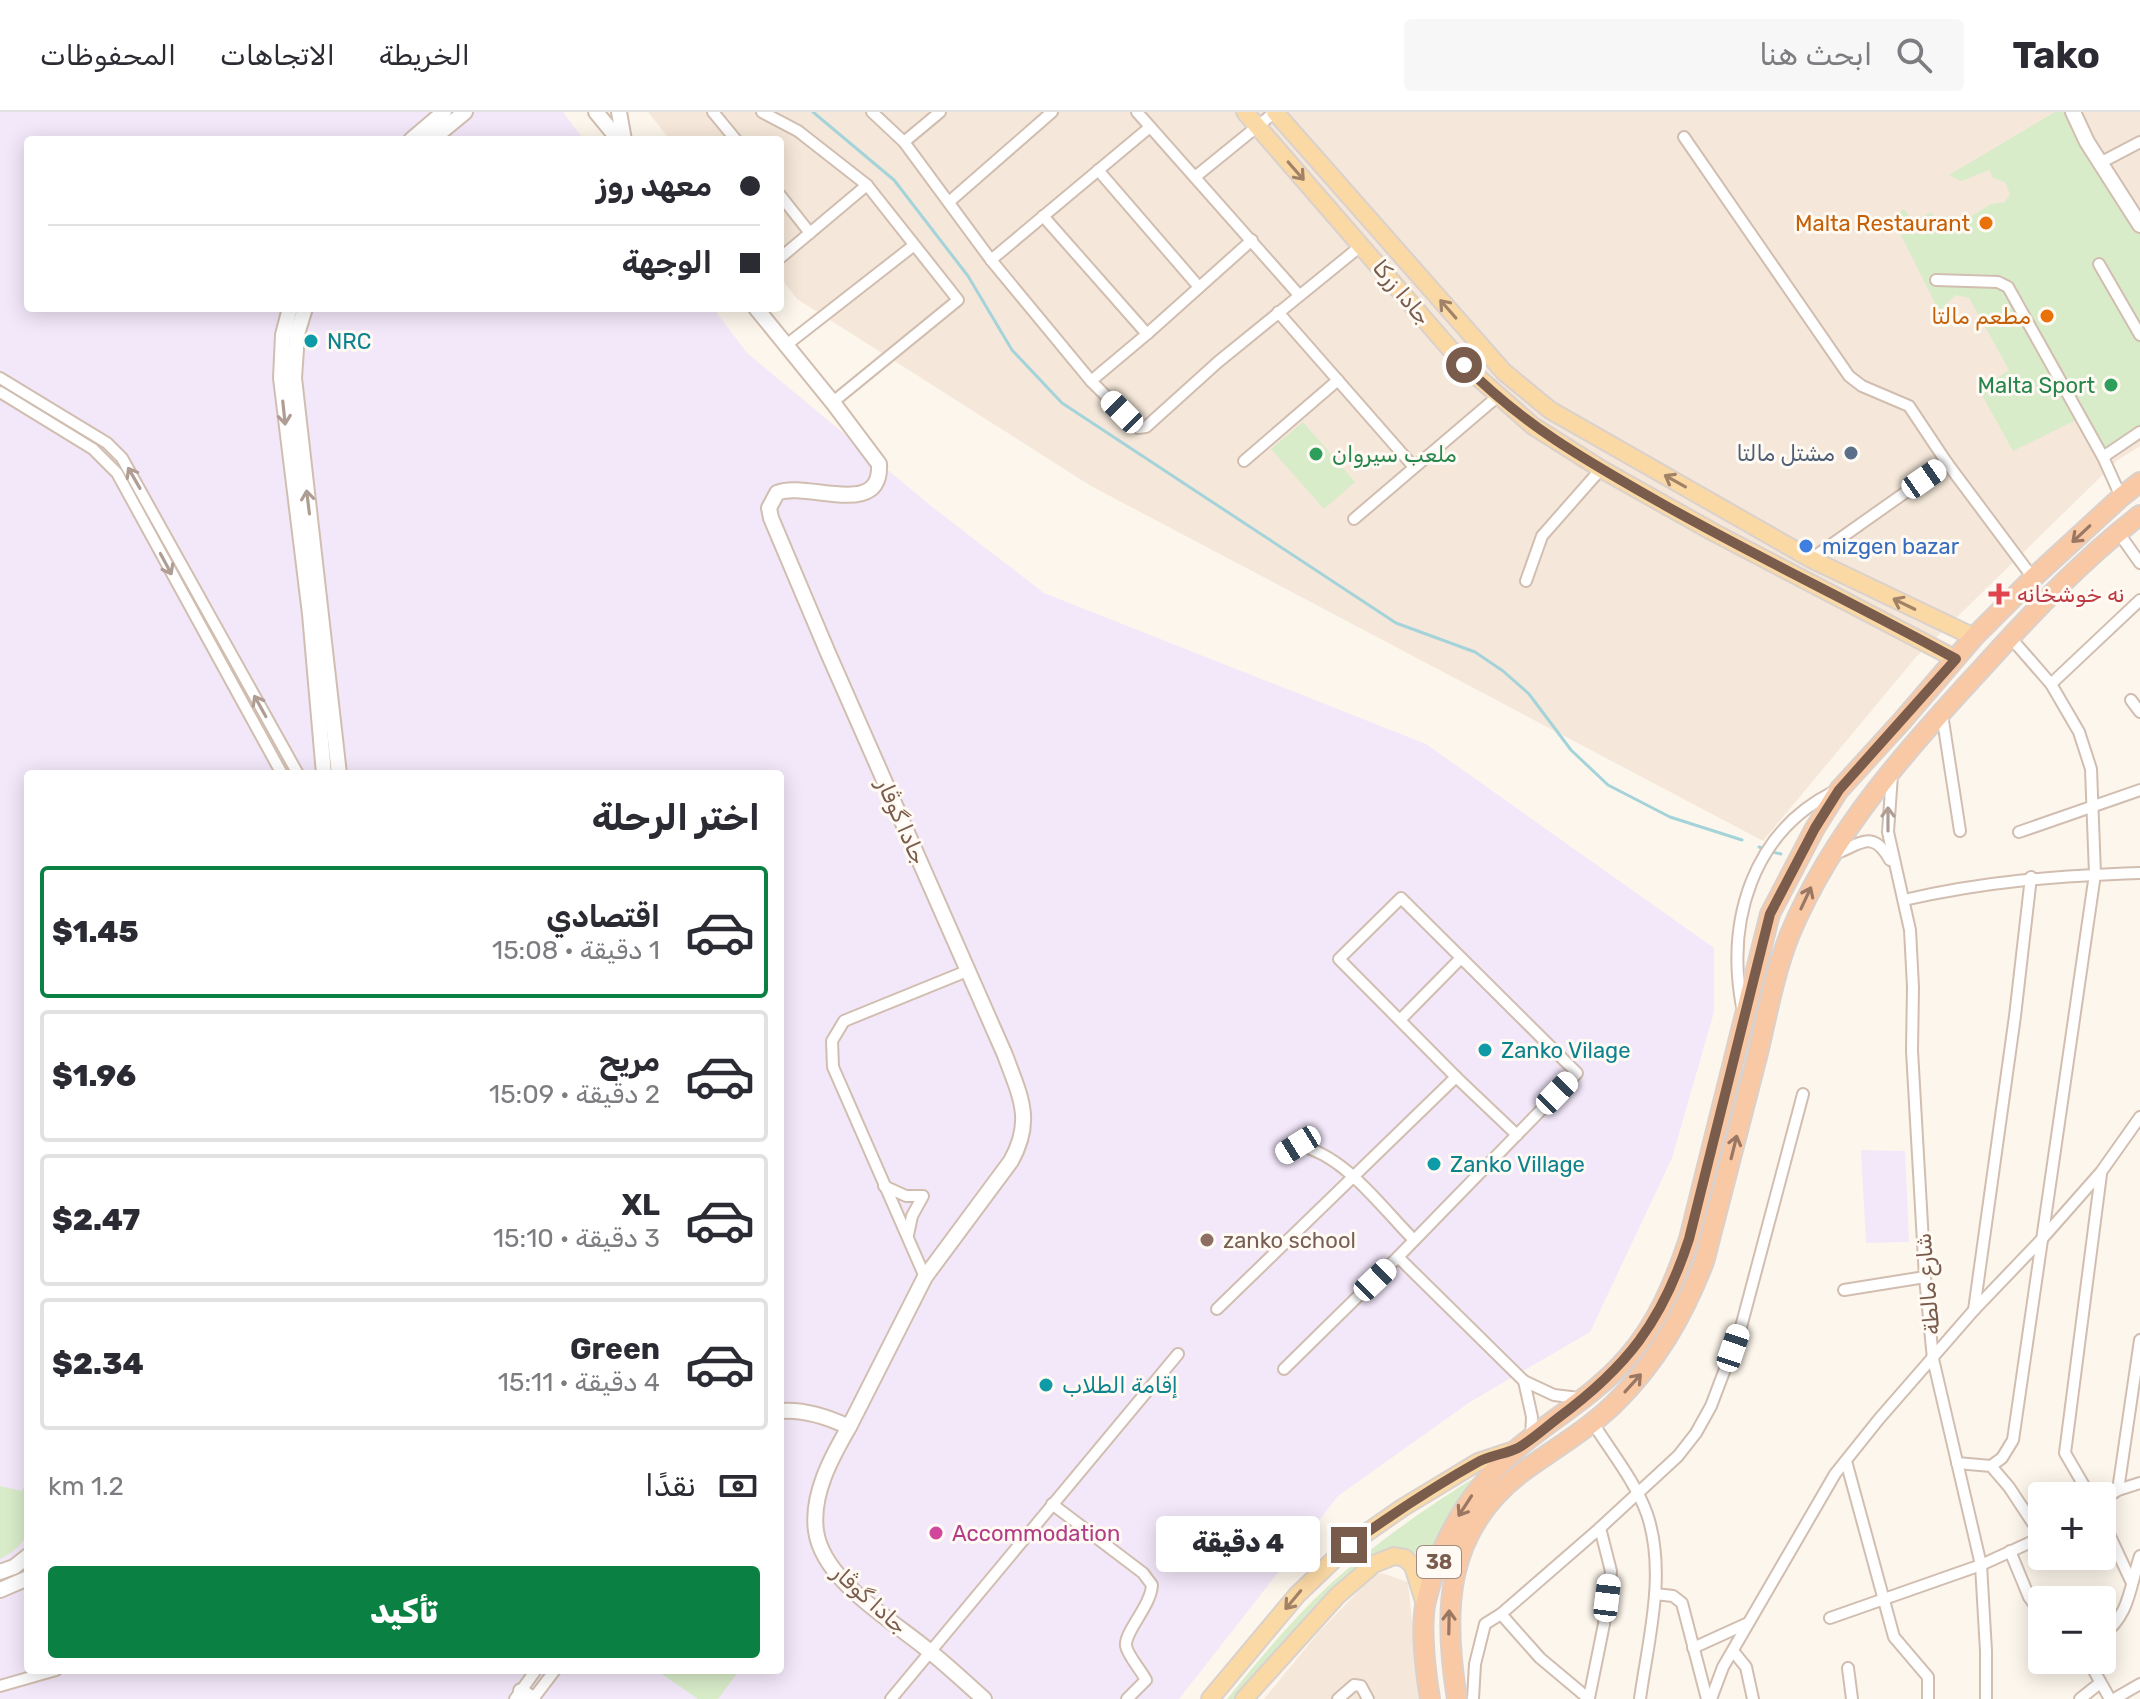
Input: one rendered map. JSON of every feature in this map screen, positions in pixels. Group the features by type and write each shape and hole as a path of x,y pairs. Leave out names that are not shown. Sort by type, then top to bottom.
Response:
{"highway":[{"name":"38","path":"1429,1698 1425,1604 1461,1510 1483,1481 1524,1443 1585,1398 1626,1359 1646,1333 1677,1275 1689,1239 1758,956 1770,914 1792,870 1839,790 1974,637 2033,578 2140,482"},
{"name":"38","path":"1457,1699 1449,1643 1450,1595 1455,1568 1468,1538 1479,1516 1508,1485 1614,1404 1653,1361 1672,1333 1692,1295 1704,1262 1780,962 1806,898 1828,856 1892,772 2010,637 2118,532 2140,515"},
{"path":"1758,956 1780,962"}],"main road":[{"name":"جادا زرکا","path":"1245,112 1464,365 1497,397 1552,440 1796,577 1956,659"},
{"name":"جادا زرکا","path":"1275,112 1504,372 1532,397 1586,433 1811,559 1974,637"},
{"path":"1939,649 1952,645 1956,637 1954,628"},
{"name":"38","path":"1210,1699 1297,1595 1349,1545 1402,1508 1478,1462 1524,1443"},
{"name":"38","path":"1244,1699 1337,1596 1374,1564 1394,1556 1405,1558 1413,1566 1425,1604"}],"street":[{"path":"416,136 444,112"},
{"path":"436,136 465,112"},
{"path":"596,112 618,136"},
{"path":"619,112 622,136"},
{"path":"713,112 733,136"},
{"path":"762,112 798,131 867,185 958,300 833,402"},
{"path":"872,112 904,142 991,260 1091,381 1138,428 1146,427 1278,312 1362,245"},
{"path":"904,142 940,112"},
{"path":"949,202 1052,112"},
{"path":"1137,112 1299,295"},
{"path":"1195,177 1275,112"},
{"path":"2073,112 2100,163 2140,225"},
{"path":"991,260 1150,127"},
{"path":"1684,137 1849,376 1862,386 1909,406 1947,463 2033,578"},
{"path":"2100,163 2140,142"},
{"path":"1098,170 1199,287"},
{"path":"784,255 867,185"},
{"path":"784,200 810,233"},
{"path":"1043,216 1147,334"},
{"path":"1091,381 1252,240"},
{"path":"785,346 913,246"},
{"path":"2099,264 2140,335"},
{"path":"1936,280 1998,282 2008,287 2103,457 2121,497"},
{"path":"289,312 283,335 281,378 310,614 324,770"},
{"path":"304,312 297,334 294,378 339,770"},
{"name":"جادا گوڤار","path":"759,312 879,464 880,474 876,483 856,496 786,489 777,493 769,508 771,518 967,966 1022,1099 1024,1127 1011,1161 925,1277 849,1427 819,1491 815,1516 819,1544 827,1561 848,1585 984,1699"},
{"path":"1278,312 1413,466"},
{"path":"0,378 107,443 122,458 296,770"},
{"path":"1244,461 1338,380"},
{"path":"0,392 93,449 117,473 280,770"},
{"path":"1354,519 1497,397"},
{"path":"2103,457 2140,432"},
{"path":"1811,559 1947,463"},
{"path":"1526,581 1547,529 1601,469"},
{"path":"2118,532 2140,563"},
{"path":"2051,684 2140,600"},
{"path":"1957,1463 1991,1466 2002,1458 2013,1440 2095,874 2091,769 2079,732 2051,684 2010,637"},
{"path":"2131,700 2140,712"},
{"path":"1942,712 1960,831"},
{"name":"شارع مالطة","path":"1892,772 1887,821 1894,866 1910,930 1912,1051 1925,1277 1933,1359 1981,1565 1986,1699"},
{"path":"1744,1017 1736,964 1742,908 1760,860 1777,835 1809,805 1839,790"},
{"path":"2019,832 2140,790"},
{"path":"1828,856 1862,841 1873,841 1883,849 1894,866"},
{"path":"1904,900 1964,886 2031,877 2140,873"},
{"path":"1974,1310 2031,877"},
{"path":"1284,1369 1398,1257 1414,1240 1517,1135 1577,1073 1401,898 1339,959 1517,1135"},
{"path":"1400,1020 1461,958"},
{"path":"925,1277 833,1067 832,1041 844,1021 967,971 967,966"},
{"path":"1217,1309 1456,1077"},
{"path":"1473,1699 1475,1664 1485,1624 1501,1614 1600,1528 1696,1433 1716,1394 1741,1327 1803,1094"},
{"path":"1709,1699 1797,1536 1846,1461 1974,1310 2101,1172 2140,1117"},
{"path":"1284,1153 1298,1145 1314,1148 1334,1160 1414,1240"},
{"path":"2082,1482 2065,1453 2101,1172"},
{"path":"883,1185 906,1196 923,1196 912,1216 908,1237"},
{"path":"1398,1257 1524,1381 1554,1395 1585,1398"},
{"path":"1844,1290 1925,1277"},
{"path":"2140,1340 2118,1490 2140,1483"},
{"path":"891,1699 1178,1354"},
{"path":"1524,1381 1532,1417 1524,1443"},
{"path":"784,1411 802,1412 849,1427"},
{"path":"1593,1423 1637,1492 1648,1516 1656,1571 1655,1594 1640,1699"},
{"path":"1846,1461 1894,1637 1928,1677 1928,1699"},
{"path":"1991,1466 2028,1516"},
{"path":"1052,1504 1143,1573 1152,1585 1152,1597 1127,1639 1126,1649 1146,1680 1127,1699"},
{"path":"1501,1614 1540,1658 1589,1699 1611,1571 1600,1528"},
{"path":"1830,1618 1981,1565 2028,1543"},
{"path":"2116,1549 2131,1581"},
{"path":"2010,1551 2028,1595"},
{"path":"2116,1623 2129,1600 2131,1581 2140,1556"},
{"path":"0,1572 24,1559"},
{"path":"0,1590 24,1580"},
{"path":"1655,1594 1673,1596 1682,1603 1709,1699"},
{"path":"1693,1648 1748,1623"},
{"path":"1733,1651 1746,1667 1753,1699"},
{"path":"1848,1668 1852,1699"},
{"path":"0,1686 42,1674"},
{"path":"525,1697 534,1674"},
{"path":"525,1697 551,1674"},
{"path":"2095,1674 2112,1699 2140,1684"},
{"path":"2080,1699 2100,1683"},
{"path":"1338,1699 1354,1685 1361,1686 1368,1699"}],"shaded area":[{"path":"0,112 563,112 581,136 24,136 24,312 716,312 747,353 931,506 1044,593 1426,744 1714,948 1714,1012 1672,1158 1590,1332 1470,1402 1338,1496 1179,1699 0,1699"},
{"path":"648,112 2140,112 2140,446 2118,460 1917,656 1763,841 1091,486 797,299 784,282 784,136 667,136"},
{"path":"1861,1150 1905,1151 1909,1242 1866,1243"},
{"path":"1382,1573 1408,1582 1420,1699 1264,1699 1318,1633 1373,1576"}],"green space":[{"path":"2055,112 2074,112 2140,229 2140,428 2104,453 2084,416 2013,451 1979,390 2009,370 1969,298 1956,295 1939,311 1892,217 1904,209 1914,223 1931,212 1941,220 1939,227 1945,232 1991,204 2005,202 2010,194 2005,182 1993,178 1989,170 1961,181 1949,175"},
{"path":"1303,422 1355,482 1324,509 1271,449"},
{"path":"1472,1479 1442,1531 1428,1564 1411,1552 1389,1551 1238,1699 1227,1699 1286,1629 1342,1574 1396,1531"},
{"path":"0,1486 22,1491 24,1486 24,1539 12,1552 0,1559"},
{"path":"662,1674 737,1674 718,1699 698,1699"}],"waterway":[{"path":"813,112 894,180 968,276 1012,350 1062,403 1396,623 1475,652 1503,671 1529,694 1571,750 1608,785 1670,817 1742,840"},
{"path":"1772,852 1781,854"}],"place":[{"name":"Malta Restaurant","path":"1986,223"},
{"name":"مطعم مالتا","path":"2047,316"},
{"name":"NRC","path":"311,341"},
{"name":"Malta Sport","path":"2111,385"},
{"name":"مشتل مالتا","path":"1851,453"},
{"name":"ملعب سيروان","path":"1316,454"},
{"name":"mizgen bazar","path":"1806,546"},
{"name":"نه خوشخانه","path":"1999,594"},
{"name":"Zanko Vilage","path":"1485,1050"},
{"name":"Zanko Village","path":"1434,1164"},
{"name":"zanko school","path":"1207,1240"},
{"name":"إقامة الطلاب","path":"1046,1385"},
{"name":"Accommodation","path":"936,1533"}],"route":[{"path":"1349,1545 1402,1508 1478,1462 1517,1449 1585,1398 1626,1359 1646,1333 1677,1275 1689,1239 1770,914 1815,828 1839,790 1956,659 1796,577 1552,440 1497,397 1464,365"}]}
